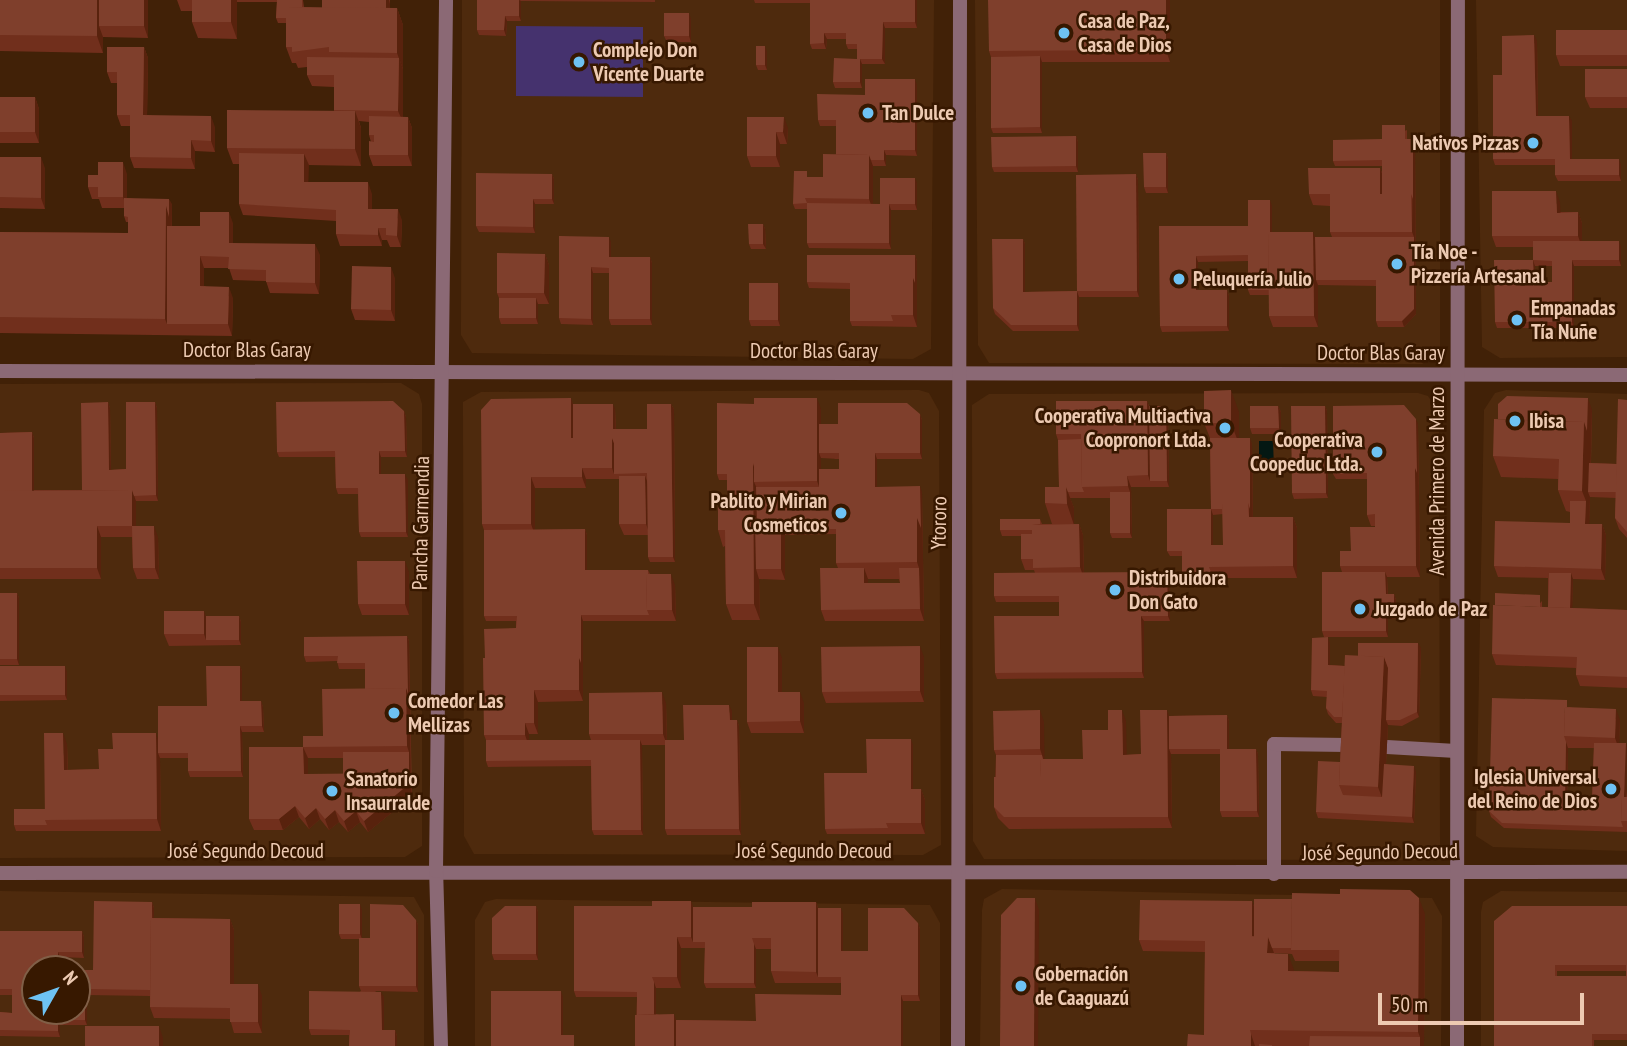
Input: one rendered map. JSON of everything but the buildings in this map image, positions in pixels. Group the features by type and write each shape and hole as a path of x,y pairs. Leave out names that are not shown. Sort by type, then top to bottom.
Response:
{"street":[{"name":"Pancha Garmendia","path":"440,1046 436,872 445,372 446,0"},
{"name":"Ytororo","path":"958,1046 956,872 962,372 960,0"},
{"name":"Avenida Primero de Marzo","path":"1457,1046 1458,0"},
{"name":"Doctor Blas Garay","path":"0,371 1627,375"},
{"path":"1274,874 1274,744 1347,746"},
{"path":"1387,747 1456,751"},
{"name":"José Segundo Decoud","path":"0,873 1627,872"}],"shaded area":[{"path":"462,0 934,0 931,349 913,359 472,353 461,335"},
{"path":"975,0 1440,0 1440,354 1422,364 989,363 978,345"},
{"path":"1476,0 1627,0 1627,357 1500,358 1482,347"},
{"name":"Complejo Don Vicente Duarte","path":"516,26 643,27 643,97 516,96"},
{"path":"401,383 419,394 422,404 422,846 405,857 0,858 0,384"},
{"path":"919,390 929,393 939,411 941,845 923,855 474,854 464,836 463,402 481,392"},
{"path":"1506,390 1627,394 1627,851 1493,847 1476,836 1484,410 1495,393"},
{"path":"1418,393 1428,396 1439,413 1440,850 1422,860 984,859 973,841 972,405 989,394"},
{"path":"1002,889 1432,898 1442,916 1441,1046 980,1046 982,910 984,899"},
{"path":"0,891 414,897 424,915 424,1046 0,1046"},
{"path":"1501,891 1627,892 1627,1046 1481,1046 1481,912 1483,902"},
{"path":"496,899 930,905 940,923 940,1046 475,1046 475,920 485,902"}],"water":[{"path":"1259,441 1273,441 1274,469 1259,469"}],"place":[{"name":"Casa de Paz, Casa de Dios","path":"1064,33"},
{"name":"Complejo Don Vicente Duarte","path":"579,62"},
{"name":"Tan Dulce","path":"868,113"},
{"name":"Nativos Pizzas","path":"1533,143"},
{"name":"Tía Noe - Pizzería Artesanal","path":"1397,264"},
{"name":"Peluquería Julio","path":"1179,279"},
{"name":"Empanadas Tía Nuñe","path":"1517,320"},
{"name":"Ibisa","path":"1515,421"},
{"name":"Cooperativa Multiactiva Coopronort Ltda.","path":"1225,428"},
{"name":"Cooperativa Coopeduc Ltda.","path":"1377,452"},
{"name":"Pablito y Mirian Cosmeticos","path":"841,513"},
{"name":"Distribuidora Don Gato","path":"1115,590"},
{"name":"Juzgado de Paz","path":"1360,609"},
{"name":"Comedor Las Mellizas","path":"394,713"},
{"name":"Iglesia Universal del Reino de Dios","path":"1611,789"},
{"name":"Sanatorio Insaurralde","path":"332,791"},
{"name":"Gobernación de Caaguazú","path":"1021,986"}]}
